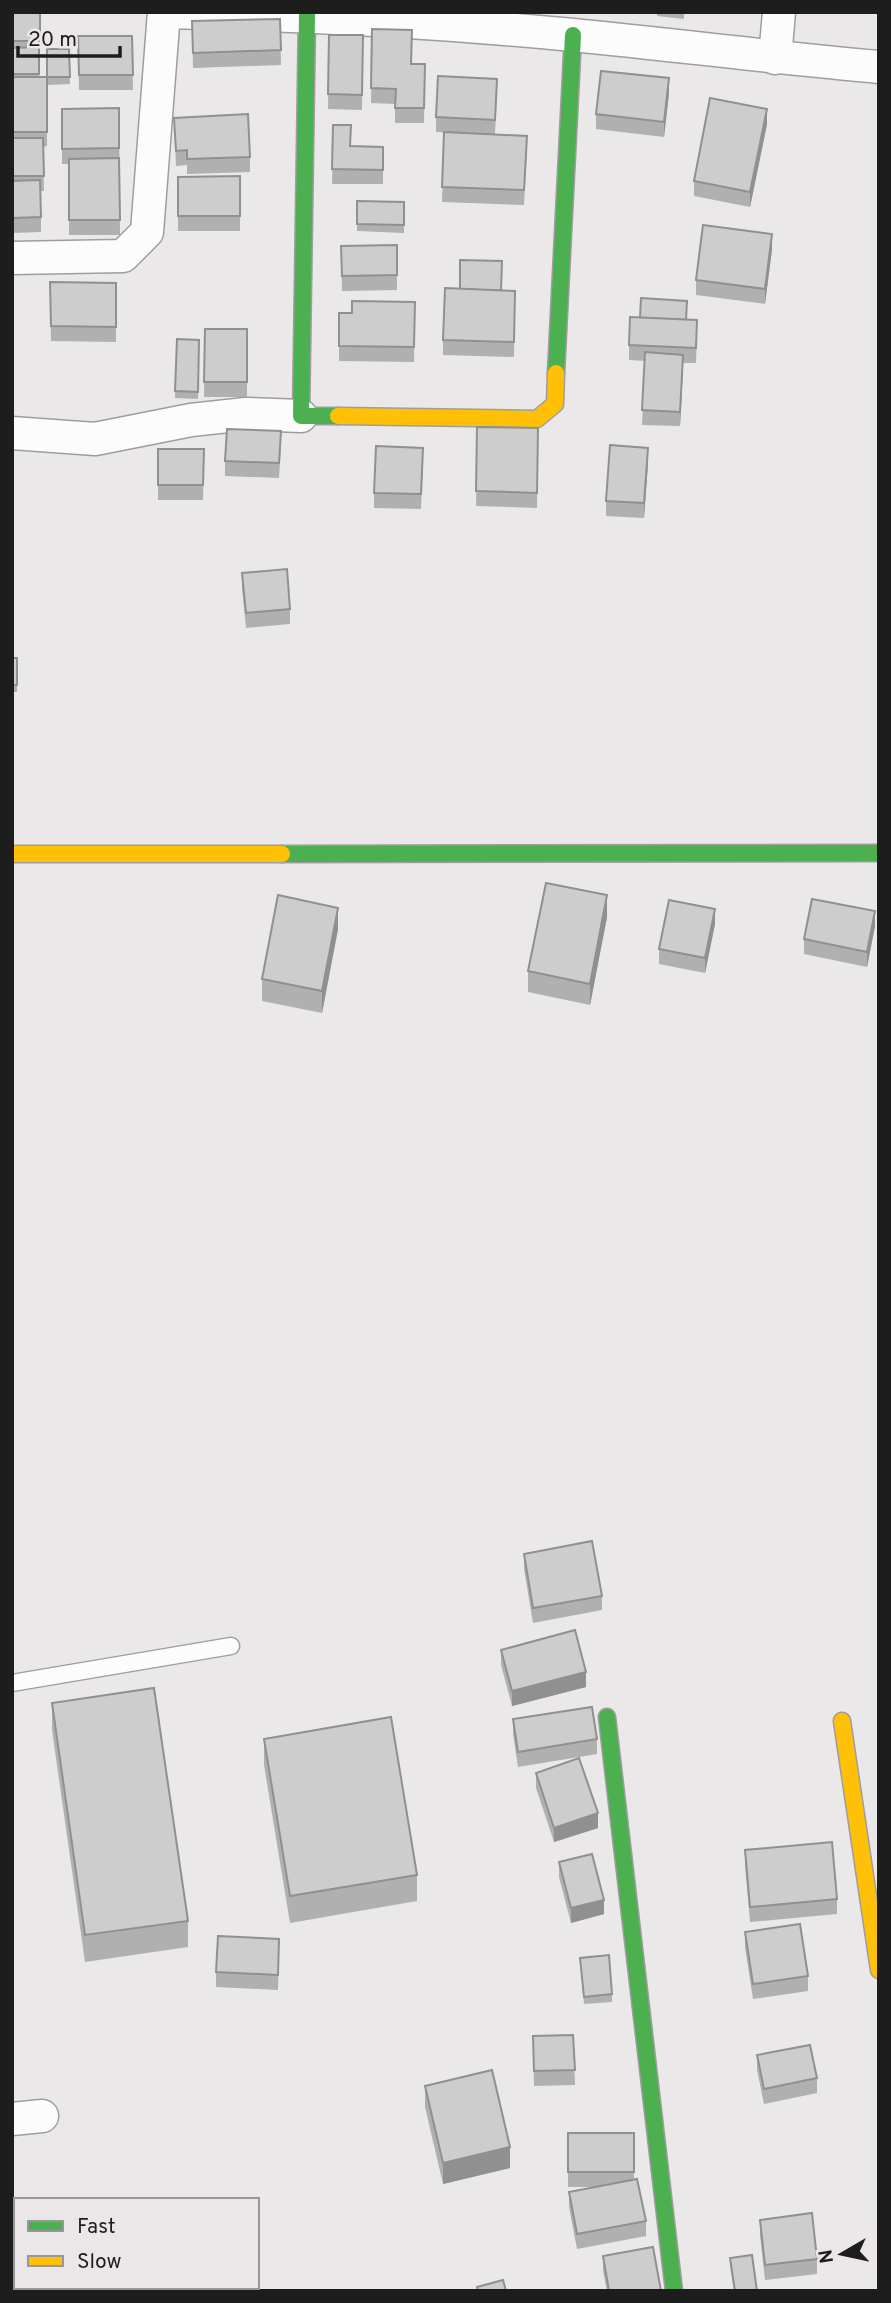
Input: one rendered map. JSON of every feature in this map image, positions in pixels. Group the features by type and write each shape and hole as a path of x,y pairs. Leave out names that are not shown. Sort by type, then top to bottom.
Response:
{"street":[{"path":"12,258 124,257 147,232 165,12 307,15 573,35 879,67"},
{"path":"775,58 779,12"},
{"path":"301,416 307,15"},
{"path":"12,433 95,439 191,420 246,414 537,419 555,404 573,35"},
{"path":"12,855 879,853"},
{"path":"607,1717 674,2291"},
{"path":"842,1721 879,1970"}],"lane":[{"path":"12,1684 231,1646"}],"building":[{"path":"12,12 40,12 40,41 12,41"},
{"path":"280,19 281,50 193,53 192,21"},
{"path":"372,29 412,30 411,64 425,64 424,108 395,108 396,89 371,88"},
{"path":"329,35 363,35 362,95 328,94"},
{"path":"78,36 132,36 133,75 79,75"},
{"path":"39,47 39,74 12,74 12,48"},
{"path":"47,49 69,49 70,77 47,77"},
{"path":"601,71 669,78 664,122 596,114"},
{"path":"438,76 497,79 495,120 436,117"},
{"path":"12,77 47,77 47,132 12,132"},
{"path":"710,98 767,109 750,192 694,181"},
{"path":"119,108 119,148 62,149 62,109"},
{"path":"248,114 250,157 187,159 187,150 176,151 174,118"},
{"path":"333,125 351,125 350,146 383,147 383,170 332,169"},
{"path":"444,132 527,136 524,190 442,187"},
{"path":"12,138 43,138 44,176 12,176"},
{"path":"119,158 120,220 69,220 69,159"},
{"path":"240,176 240,216 178,216 178,177"},
{"path":"40,180 41,217 12,218 12,181"},
{"path":"357,201 404,202 404,225 357,224"},
{"path":"703,225 772,234 765,289 696,280"},
{"path":"397,245 397,275 342,276 341,246"},
{"path":"460,260 502,261 501,291 460,289"},
{"path":"50,282 116,283 116,327 51,326"},
{"path":"445,288 515,291 514,342 443,340"},
{"path":"641,298 687,301 686,320 640,318"},
{"path":"352,301 415,302 414,347 339,346 339,313 352,313"},
{"path":"630,317 697,320 696,348 629,345"},
{"path":"205,329 247,329 247,382 204,382"},
{"path":"177,339 199,340 198,392 175,391"},
{"path":"645,352 683,355 680,412 642,410"},
{"path":"477,427 538,428 537,493 476,491"},
{"path":"227,429 281,431 279,463 225,461"},
{"path":"610,445 648,448 644,503 606,501"},
{"path":"376,446 423,448 421,494 374,493"},
{"path":"158,449 204,449 203,485 158,485"},
{"path":"287,569 290,609 246,613 242,573"},
{"path":"12,658 17,658 17,685 12,685"},
{"path":"546,883 607,895 590,984 528,971"},
{"path":"278,895 338,908 322,991 262,979"},
{"path":"812,899 875,911 867,952 804,939"},
{"path":"669,900 715,909 705,958 659,949"},
{"path":"592,1541 602,1596 533,1608 524,1554"},
{"path":"575,1630 586,1672 512,1691 501,1650"},
{"path":"154,1688 188,1921 85,1935 52,1703"},
{"path":"592,1707 597,1739 518,1752 513,1719"},
{"path":"391,1717 417,1875 290,1896 264,1739"},
{"path":"579,1758 598,1813 554,1828 536,1773"},
{"path":"832,1842 837,1899 750,1907 745,1850"},
{"path":"592,1854 604,1900 571,1908 559,1862"},
{"path":"800,1924 808,1976 753,1984 745,1932"},
{"path":"218,1936 279,1939 278,1975 216,1972"},
{"path":"609,1955 612,1994 584,1997 580,1958"},
{"path":"573,2035 575,2070 534,2071 533,2036"},
{"path":"810,2045 817,2078 764,2089 757,2055"},
{"path":"492,2070 510,2147 443,2163 425,2086"},
{"path":"568,2133 634,2133 634,2172 568,2172"},
{"path":"637,2179 646,2221 577,2234 569,2192"},
{"path":"812,2213 817,2259 765,2265 760,2220"},
{"path":"653,2247 661,2291 609,2291 603,2256"},
{"path":"752,2255 757,2291 735,2291 730,2258"},
{"path":"503,2280 506,2291 478,2291 477,2287"}],"traffic: fast":[{"path":"307,15 301,416 338,416"},
{"path":"556,373 573,35"},
{"path":"282,854 879,853"},
{"path":"607,1717 674,2291"}],"traffic: slow":[{"path":"338,416 537,419 555,404 556,373"},
{"path":"12,854 282,854"},
{"path":"842,1721 879,1970"}]}
